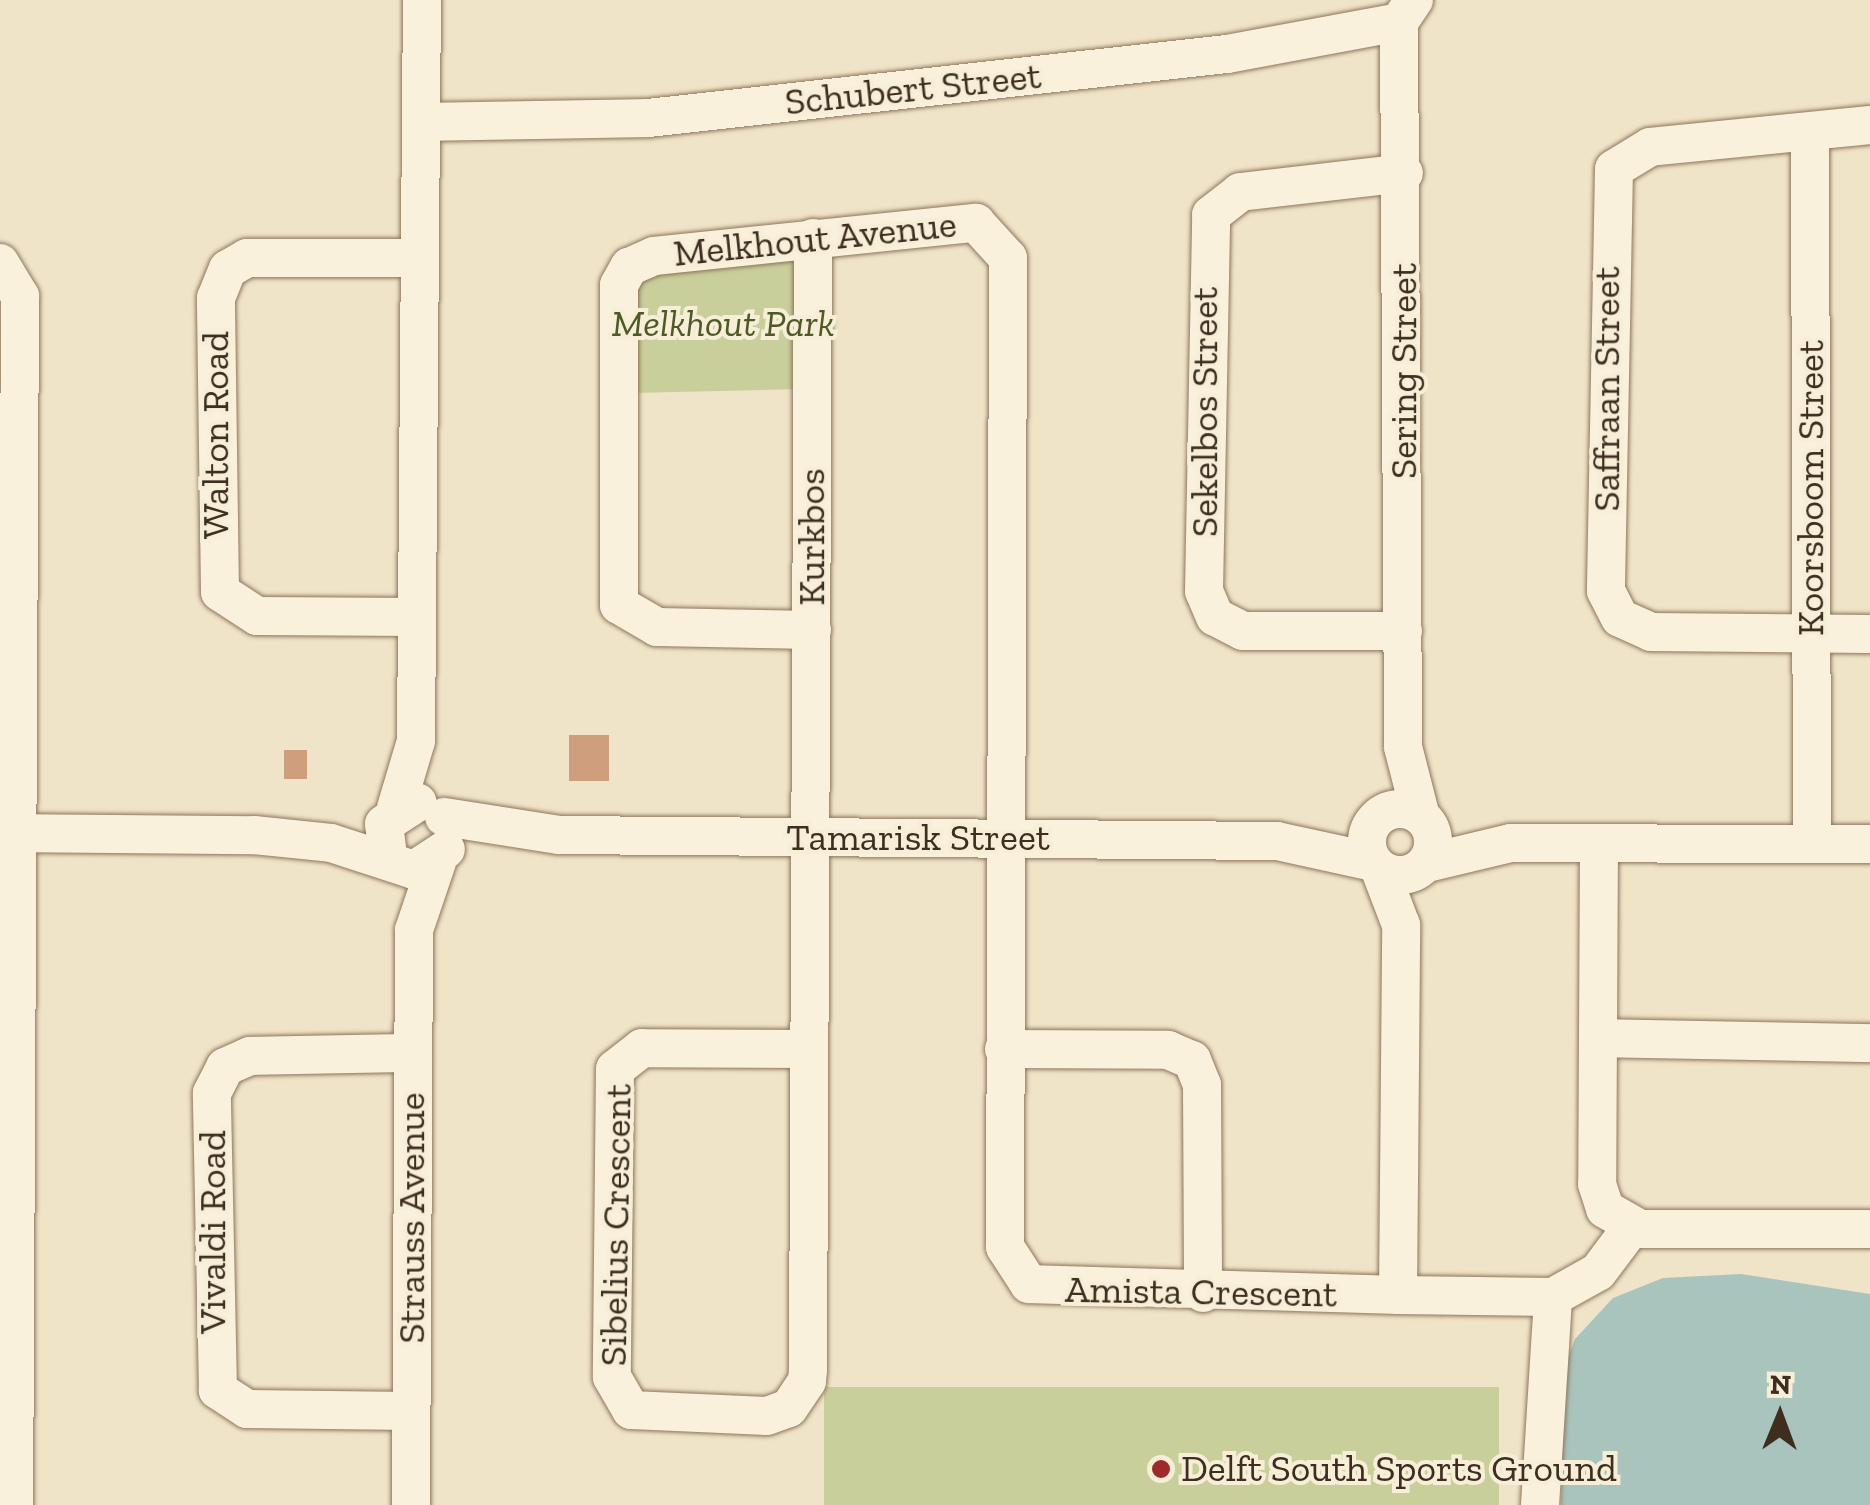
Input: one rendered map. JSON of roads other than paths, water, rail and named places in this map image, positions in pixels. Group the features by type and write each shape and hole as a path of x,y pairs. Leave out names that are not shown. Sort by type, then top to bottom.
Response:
{"street":[{"path":"392,859 382,835 416,742 422,0"},
{"name":"Schubert Street","path":"424,122 648,118 1227,54 1385,11"},
{"name":"Sering Street","path":"1385,11 1404,173 1404,747 1424,819 1399,867"},
{"name":"Saffraan Street","path":"1870,126 1650,147 1614,170 1606,591 1620,618 1651,632 1870,634"},
{"name":"Koorsboom Street","path":"1810,132 1812,844"},
{"name":"Sekelbos Street","path":"1404,173 1240,192 1211,215 1204,590 1215,618 1243,631 1404,630"},
{"name":"Melkhout Avenue","path":"812,630 656,628 626,614 616,593 617,295 636,261 966,221 1005,249 1004,839"},
{"name":"Kurkbos","path":"811,837 813,238"},
{"name":"Walton Road","path":"416,617 257,616 220,592 216,298 228,269 247,258 417,258"},
{"path":"0,263 20,296 9,833 8,1391 14,1505"},
{"path":"9,833 254,835 392,859 414,870 439,860 441,813 416,742"},
{"name":"Sering Street","path":"1399,867 1377,816 1404,747"},
{"path":"254,835 393,811 441,813"},
{"name":"Tamarisk Street","path":"441,813 559,836 1276,840 1399,867 1511,843 1870,844"},
{"name":"Tamarisk Street","path":"1276,840 1377,816 1424,819 1511,843"},
{"name":"Tamarisk Street","path":"439,860 559,836"},
{"name":"Sibelius Crescent","path":"810,1048 642,1048 616,1069 612,1377 631,1410 767,1416 804,1390 810,1048 811,837"},
{"name":"Amista Crescent","path":"1004,839 1004,1049 1012,1270 1055,1291 1553,1297"},
{"path":"1600,843 1597,1184 1605,1209 1631,1228 1870,1229"},
{"name":"Strauss Avenue","path":"392,859 414,930 411,1505"},
{"name":"Strauss Avenue","path":"414,930 439,860"},
{"path":"1398,1295 1399,867"},
{"path":"1598,1038 1870,1043"},
{"path":"1004,1049 1168,1050 1192,1060 1202,1085 1203,1293"},
{"name":"Vivaldi Road","path":"411,1411 246,1409 218,1390 212,1093 225,1066 250,1056 413,1054"},
{"path":"1540,1505 1553,1297 1598,1272 1631,1228"}],"water":[{"path":"1741,1274 1870,1294 1870,1505 1561,1505 1564,1367 1575,1339 1613,1298 1663,1278"}],"place":[{"name":"Delft South Sports Ground","path":"1161,1469"}],"park label":[{"name":"Melkhout Park","path":"723,324"}]}
